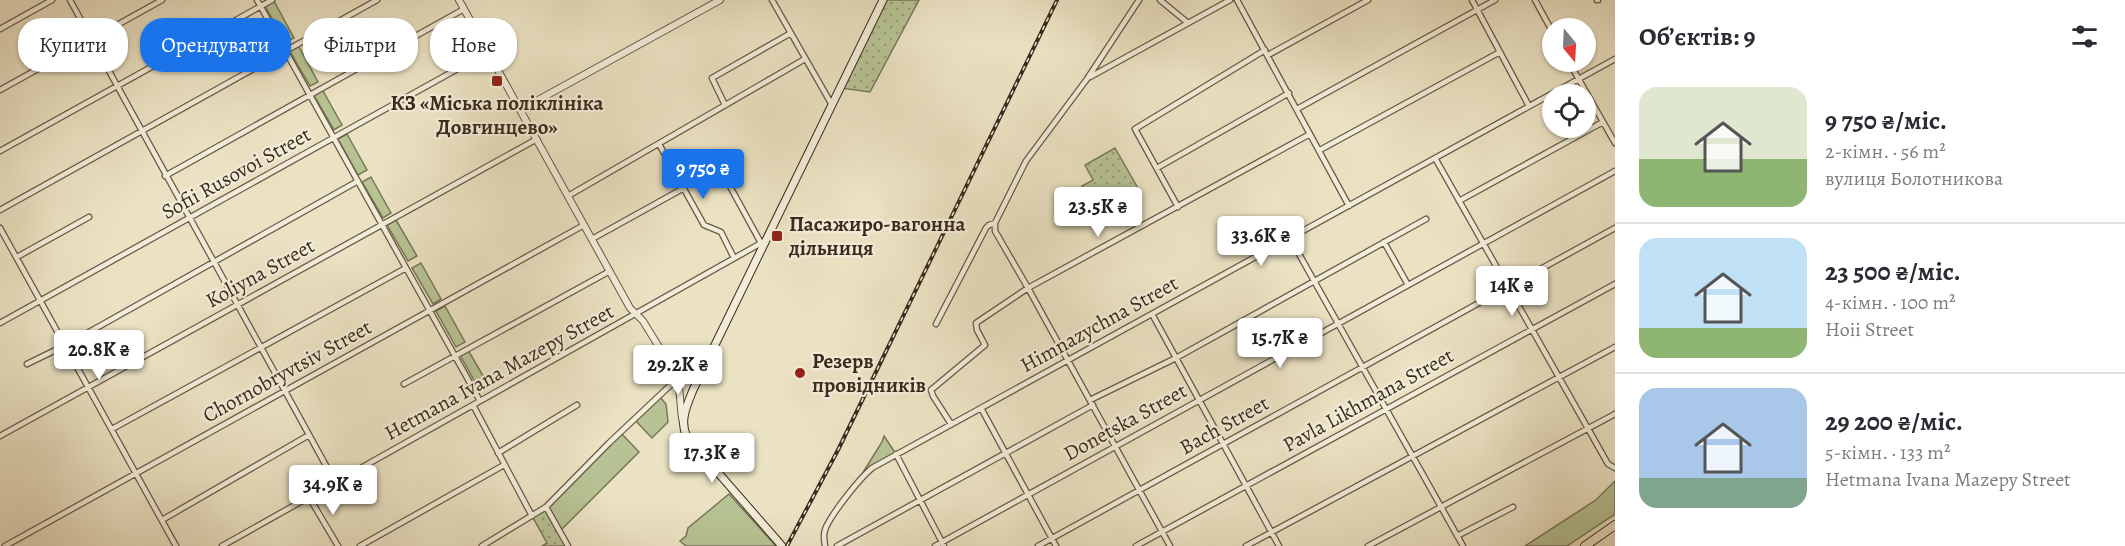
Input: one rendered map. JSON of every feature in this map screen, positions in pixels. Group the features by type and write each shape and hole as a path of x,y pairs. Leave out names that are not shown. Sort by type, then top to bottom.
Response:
{"main road":[{"path":"782,546 687,437 683,425 685,410 763,242 883,0"},
{"path":"1585,546 1615,525"}],"street":[{"path":"0,29 52,0"},
{"path":"70,0 80,18"},
{"path":"128,19 162,0"},
{"path":"257,0 267,18"},
{"path":"0,151 272,0"},
{"path":"291,48 377,0"},
{"path":"520,110 720,0"},
{"path":"772,0 832,105"},
{"path":"1139,0 1088,79 1026,161 995,223 995,231 1170,546"},
{"path":"1160,0 1188,24"},
{"path":"1088,79 1230,0"},
{"path":"1237,0 1349,206"},
{"path":"1178,207 1135,129 1266,53 1368,0"},
{"path":"1472,0 1529,106"},
{"path":"1297,109 1495,0"},
{"path":"1535,0 1545,18"},
{"path":"165,176 310,95 462,3 470,18"},
{"path":"725,105 712,78 791,33"},
{"path":"1320,150 1500,52"},
{"path":"568,196 805,59"},
{"name":"Himnazychna Street","path":"825,546 824,535 827,526 858,482 872,468 1615,59"},
{"path":"291,62 480,401"},
{"path":"0,90 32,72"},
{"path":"109,72 335,482"},
{"path":"0,210 247,72"},
{"name":"Sofii Rusovoi Street","path":"0,323 452,72"},
{"path":"499,72 610,271 636,315 649,329 678,378 683,425"},
{"path":"1575,72 1615,143"},
{"path":"1157,168 1289,93"},
{"path":"1459,201 1603,122"},
{"path":"951,424 931,390 985,345 976,323 1028,288 1310,134"},
{"name":"Koliyna Street","path":"0,436 537,139"},
{"path":"659,144 704,225 721,232 735,258"},
{"path":"1435,158 1608,464 1615,468"},
{"path":"703,177 721,170 763,242"},
{"name":"Donetska Street","path":"934,546 943,544 1615,171"},
{"path":"27,364 66,345 358,181"},
{"path":"592,239 684,188"},
{"path":"16,257 89,217"},
{"path":"837,546 1426,219"},
{"path":"936,324 986,228 995,223"},
{"name":"Chornobryvtsiv Street","path":"5,546 584,225"},
{"path":"0,228 176,546"},
{"name":"Bach Street","path":"1038,546 1615,228"},
{"path":"1290,238 1463,546"},
{"name":"Hetmana Ivana Mazepy Street","path":"222,546 763,242"},
{"path":"1384,242 1408,285"},
{"path":"112,429 406,268"},
{"path":"404,384 610,271"},
{"name":"Pavla Likhmana Street","path":"1136,546 1615,284"},
{"path":"1152,314 1279,546"},
{"path":"1246,546 1615,347"},
{"path":"483,546 546,507 678,378 691,375 700,376"},
{"path":"472,405 532,516"},
{"path":"498,453 577,405"},
{"path":"981,408 1056,546"},
{"path":"1368,546 1615,414"},
{"path":"162,520 309,435"},
{"path":"896,454 943,544"},
{"path":"360,546 504,465"},
{"path":"309,497 338,546"},
{"path":"546,507 568,546"},
{"path":"1457,536 1513,507"}],"green space":[{"path":"882,0 919,0 870,92 840,88"},
{"path":"274,1 283,18 272,18 265,6"},
{"path":"298,45 303,54 303,72 313,72 318,82 310,86 291,53 291,49"},
{"path":"322,89 342,125 334,130 313,94"},
{"path":"347,134 367,170 358,175 338,139"},
{"path":"1115,148 1139,190 1097,213 1082,186 1093,180 1085,165"},
{"path":"371,177 391,213 383,218 362,182"},
{"path":"396,220 417,256 408,261 387,225"},
{"path":"421,263 441,299 433,304 412,268"},
{"path":"445,306 465,342 456,347 436,311"},
{"path":"468,350 489,386 480,391 460,355"},
{"path":"659,396 666,404 668,422 652,438 634,419"},
{"path":"620,432 639,452 559,532 546,507"},
{"path":"884,436 896,454 862,474 882,442"},
{"path":"1615,481 1615,514 1567,546 1525,546 1596,500"},
{"path":"729,494 776,546 686,546 680,541 686,536 688,528"},
{"path":"546,507 568,546 542,546 547,543 532,516"}],"railway":[{"path":"787,546 838,450 1057,0"}],"place":[{"name":"КЗ «Міська поліклініка Довгинцево»","path":"497,81"},
{"name":"Пасажиро-вагонна дільниця","path":"777,236"},
{"name":"Резерв провідників","path":"800,373"}]}
